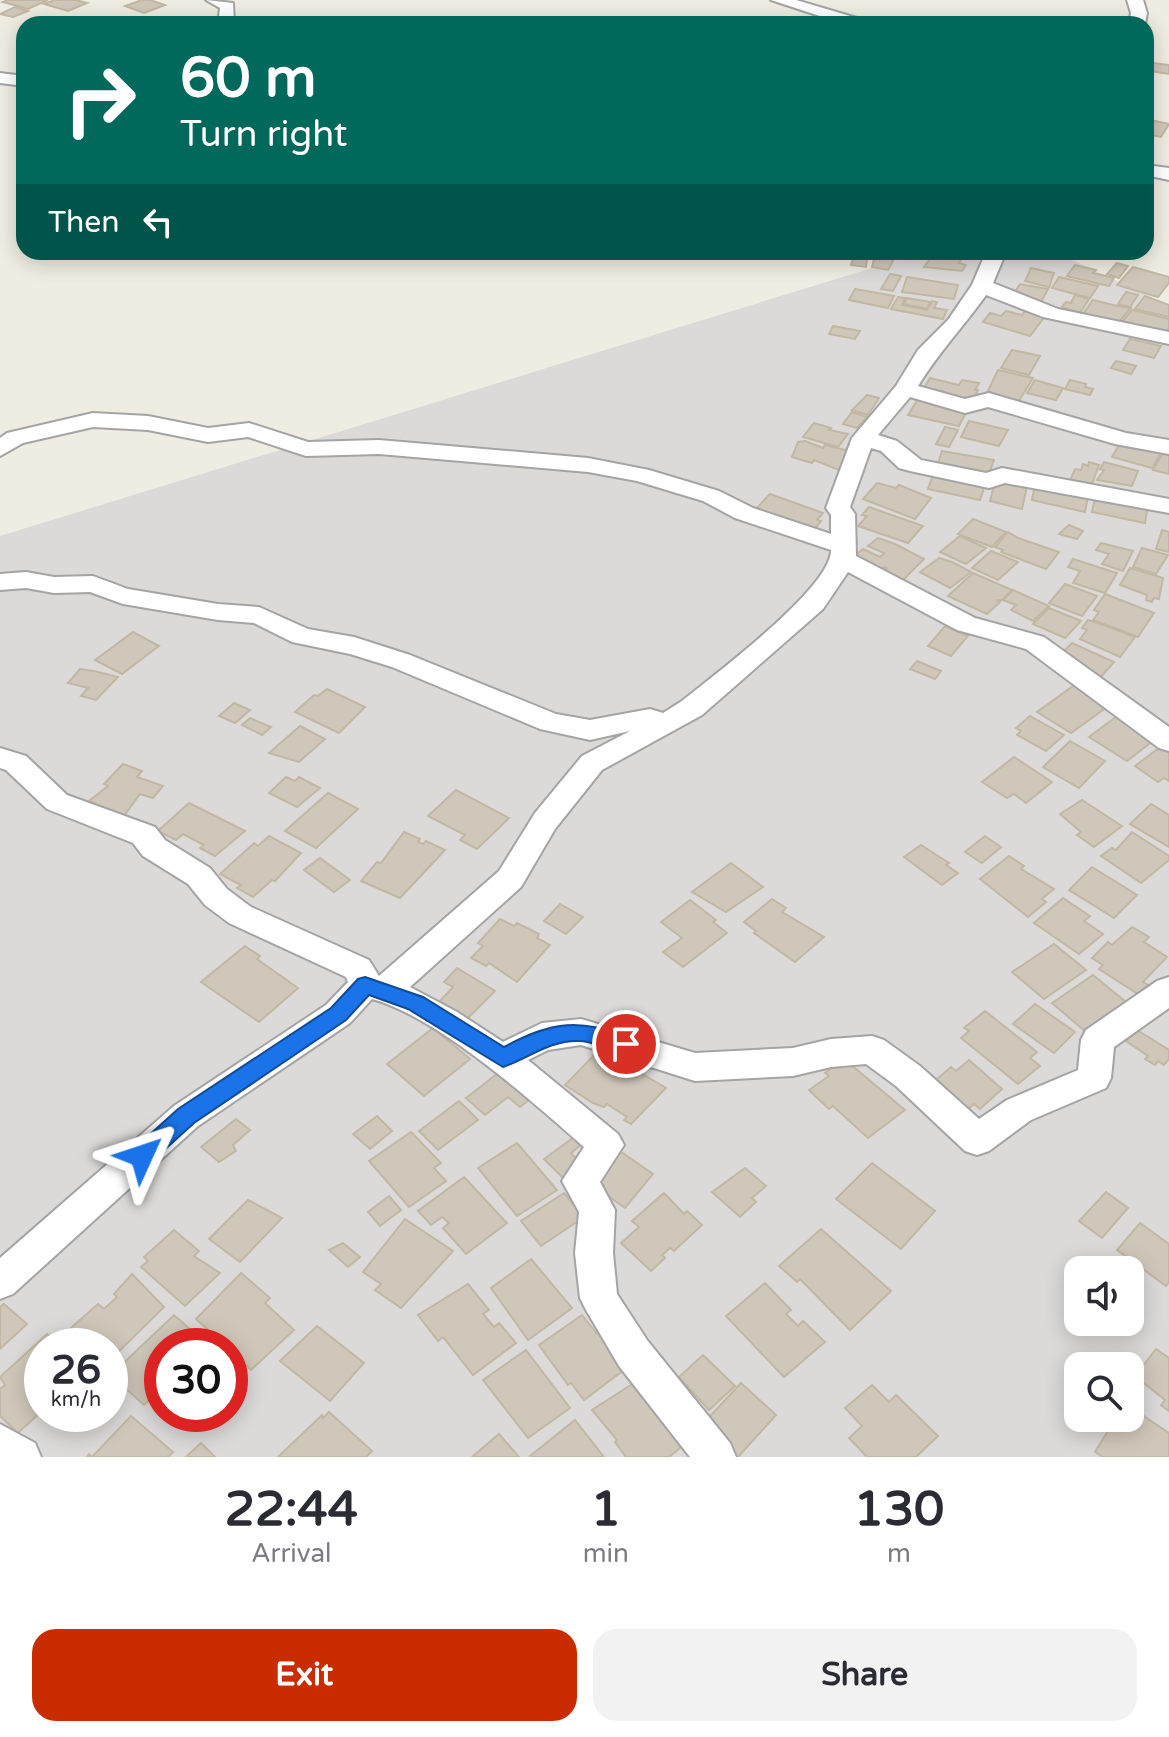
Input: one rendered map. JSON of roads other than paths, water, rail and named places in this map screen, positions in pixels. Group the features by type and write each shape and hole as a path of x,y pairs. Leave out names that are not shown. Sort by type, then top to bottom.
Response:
{"street":[{"path":"214,0 228,6 227,16"},
{"path":"779,0 834,16"},
{"path":"0,1282 186,1116 375,987 510,879 545,821 592,763 692,708 814,603 844,553 843,514 838,508 863,438 905,389 926,355 955,324 982,285 993,260"},
{"path":"982,285 1014,303 1064,319 1169,338"},
{"path":"905,389 965,406 989,400 1123,439 1169,447"},
{"path":"0,449 15,438 93,420 148,423 208,435 249,430 306,449 379,447 588,465 641,475 711,496 744,513 844,553 921,603 966,624 1035,643 1169,741"},
{"path":"863,438 889,446 907,463 934,470 989,481 1002,475 1169,506"},
{"path":"0,582 26,580 54,585 93,584 123,596 218,612 259,615 301,636 354,646 445,677 550,722 590,730 650,718 666,725"},
{"path":"0,758 16,763 57,802 144,835 154,848 199,876 216,897 240,915 358,969 375,987 416,1003 503,1058 606,1145 580,1181 597,1210 594,1253 599,1298 633,1353 716,1457"},
{"path":"503,1058 542,1037 581,1032 648,1050 695,1067 793,1062 831,1053 872,1050 908,1076 977,1140 1019,1110 1094,1078 1098,1040 1169,990"},
{"path":"0,1444 21,1457"}]}
